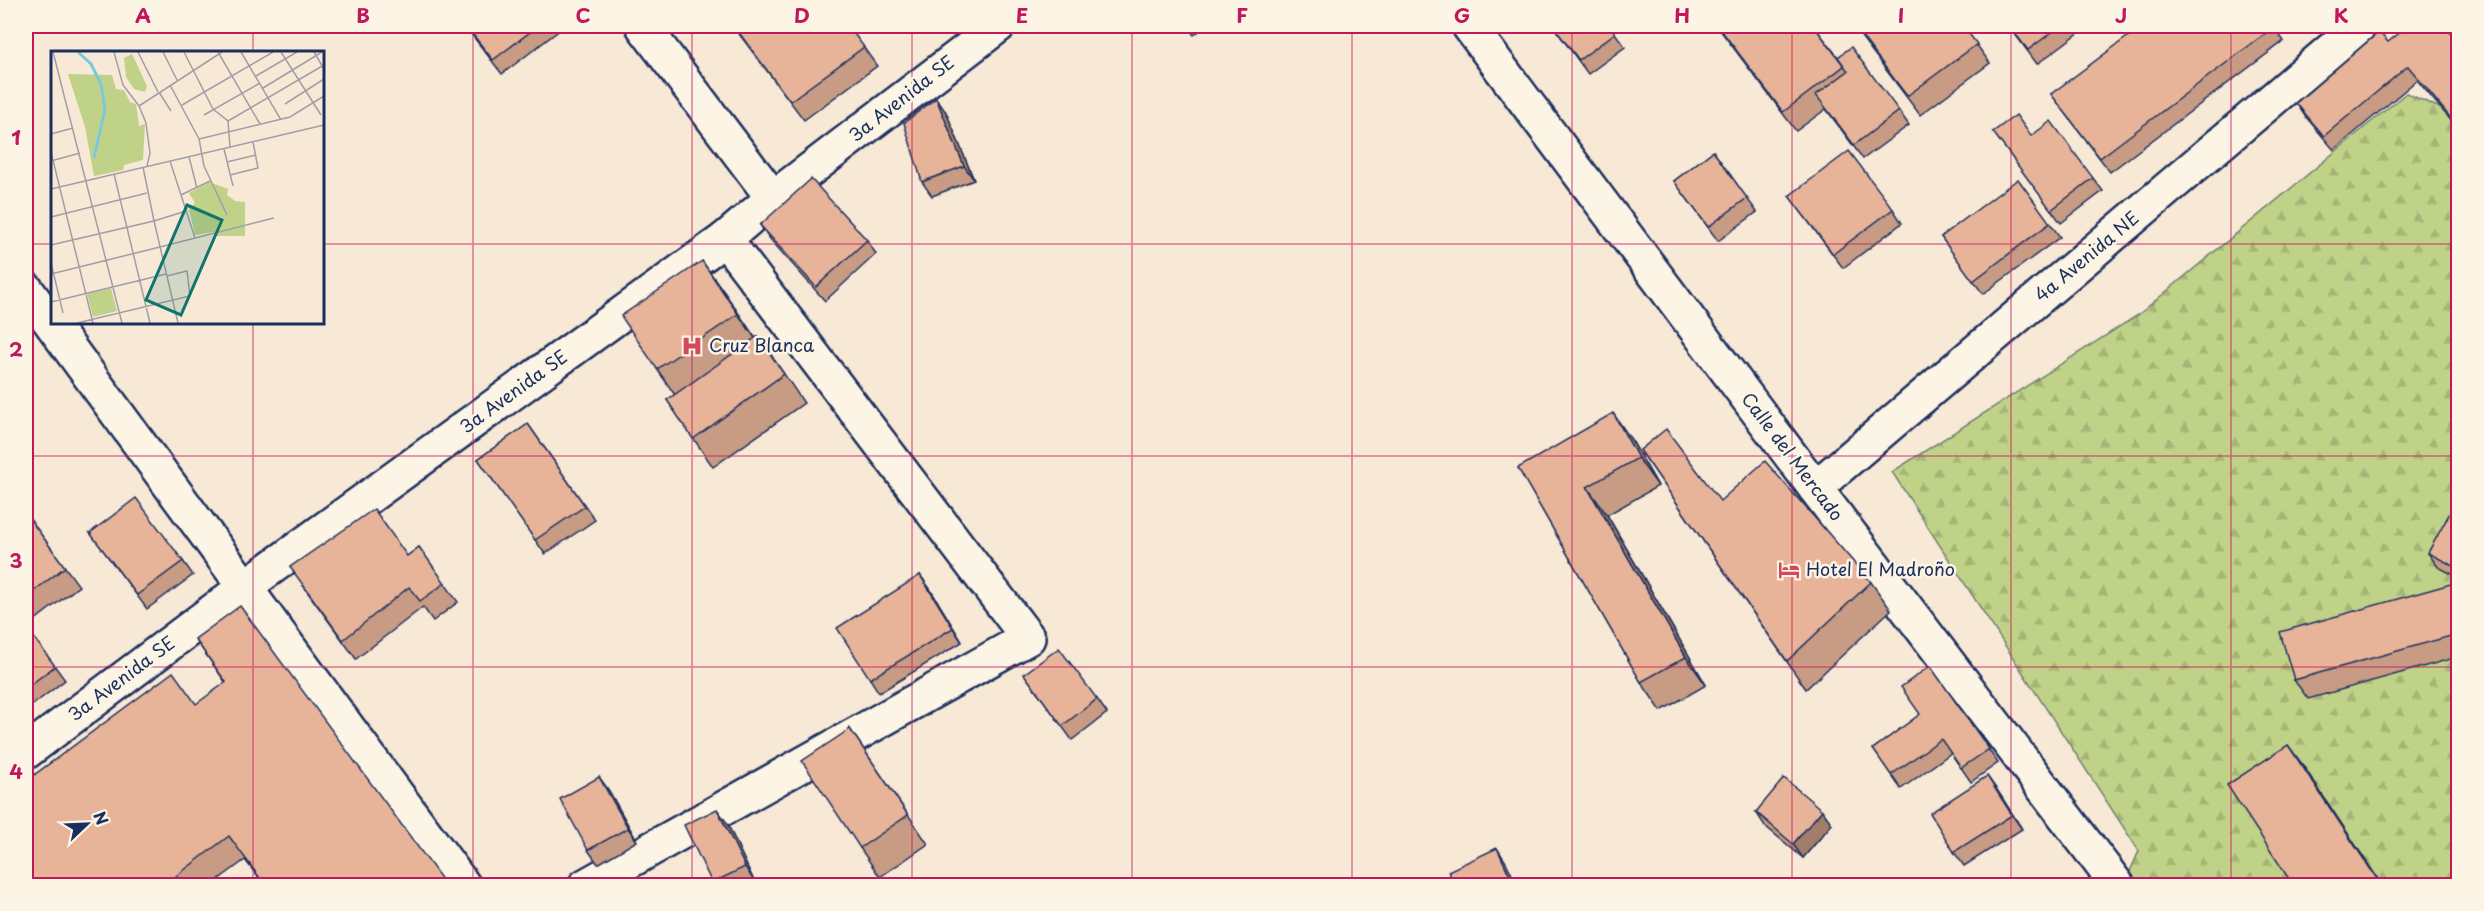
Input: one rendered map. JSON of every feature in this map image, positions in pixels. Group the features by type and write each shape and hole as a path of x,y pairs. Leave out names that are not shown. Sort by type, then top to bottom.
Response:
{"main road":[{"path":"643,26 773,198"},
{"name":"3a Avenida SE","path":"26,752 246,586 725,239 773,198 998,26"},
{"name":"Calle del Mercado","path":"1469,26 1815,488 2118,885"},
{"name":"4a Avenida NE","path":"1815,488 2338,32"},
{"path":"585,885 1028,638 725,239"},
{"path":"26,289 51,323"},
{"path":"52,324 464,885"}],"green space":[{"path":"2406,93 2458,116 2458,885 2124,885 2139,851 1892,472 2138,315"}],"building":[{"path":"466,26 538,26 493,60"},
{"path":"734,26 848,26 864,47 790,101"},
{"path":"1553,26 1610,26 1615,33 1579,60"},
{"path":"1718,26 1814,26 1844,66 1783,112"},
{"path":"1854,26 1963,26 1977,44 1907,96"},
{"path":"2009,26 2060,26 2028,50"},
{"path":"2142,26 2274,27 2100,158 2051,94"},
{"path":"2408,26 2445,26 2458,42 2458,127 2408,66 2324,136 2296,103 2379,32 2388,42"},
{"path":"1851,47 1899,111 1854,145 1816,95 1848,71 1838,57"},
{"path":"936,98 964,166 922,182 904,123"},
{"path":"2016,115 2031,136 2051,121 2093,178 2051,210 1993,132"},
{"path":"1713,151 1747,198 1708,227 1674,181"},
{"path":"1849,151 1893,209 1833,254 1789,196"},
{"path":"811,179 867,240 816,287 760,225"},
{"path":"2018,179 2050,223 1973,281 1941,237"},
{"path":"702,261 738,314 657,369 621,316"},
{"path":"758,336 784,374 693,439 667,400"},
{"path":"1613,413 1638,458 1587,487 1686,657 1641,682 1518,468"},
{"path":"528,424 585,506 535,540 478,459"},
{"name":"Hotel El Madroño","path":"1666,429 1720,501 1765,461 1871,582 1787,661 1640,450"},
{"path":"136,498 183,561 137,595 90,533"},
{"path":"2458,501 2458,568 2428,553"},
{"path":"374,509 407,556 419,547 445,583 420,601 409,587 343,640 290,567"},
{"path":"26,514 65,567 26,597"},
{"path":"920,575 953,628 870,679 837,628"},
{"path":"2458,582 2458,634 2294,680 2280,632"},
{"path":"240,606 446,885 265,885 229,836 167,883 169,885 26,885 26,781 173,672 196,704 226,682 195,639"},
{"path":"26,627 55,666 26,688"},
{"path":"1059,648 1097,699 1062,726 1024,674"},
{"path":"1930,666 1989,749 1961,768 1941,739 1891,775 1873,749 1920,714 1901,687"},
{"path":"850,729 908,815 860,848 802,761"},
{"path":"2288,745 2381,885 2293,885 2227,785"},
{"path":"1987,776 2012,815 1954,852 1930,813"},
{"path":"599,777 628,828 588,850 560,799"},
{"path":"1784,778 1822,810 1793,844 1756,812"},
{"path":"717,809 745,867 712,883 684,825"},
{"path":"1497,848 1514,885 1455,885 1448,871"}],"place":[{"name":"Cruz Blanca","path":"692,346"},
{"name":"Hotel El Madroño","path":"1789,570"}]}
